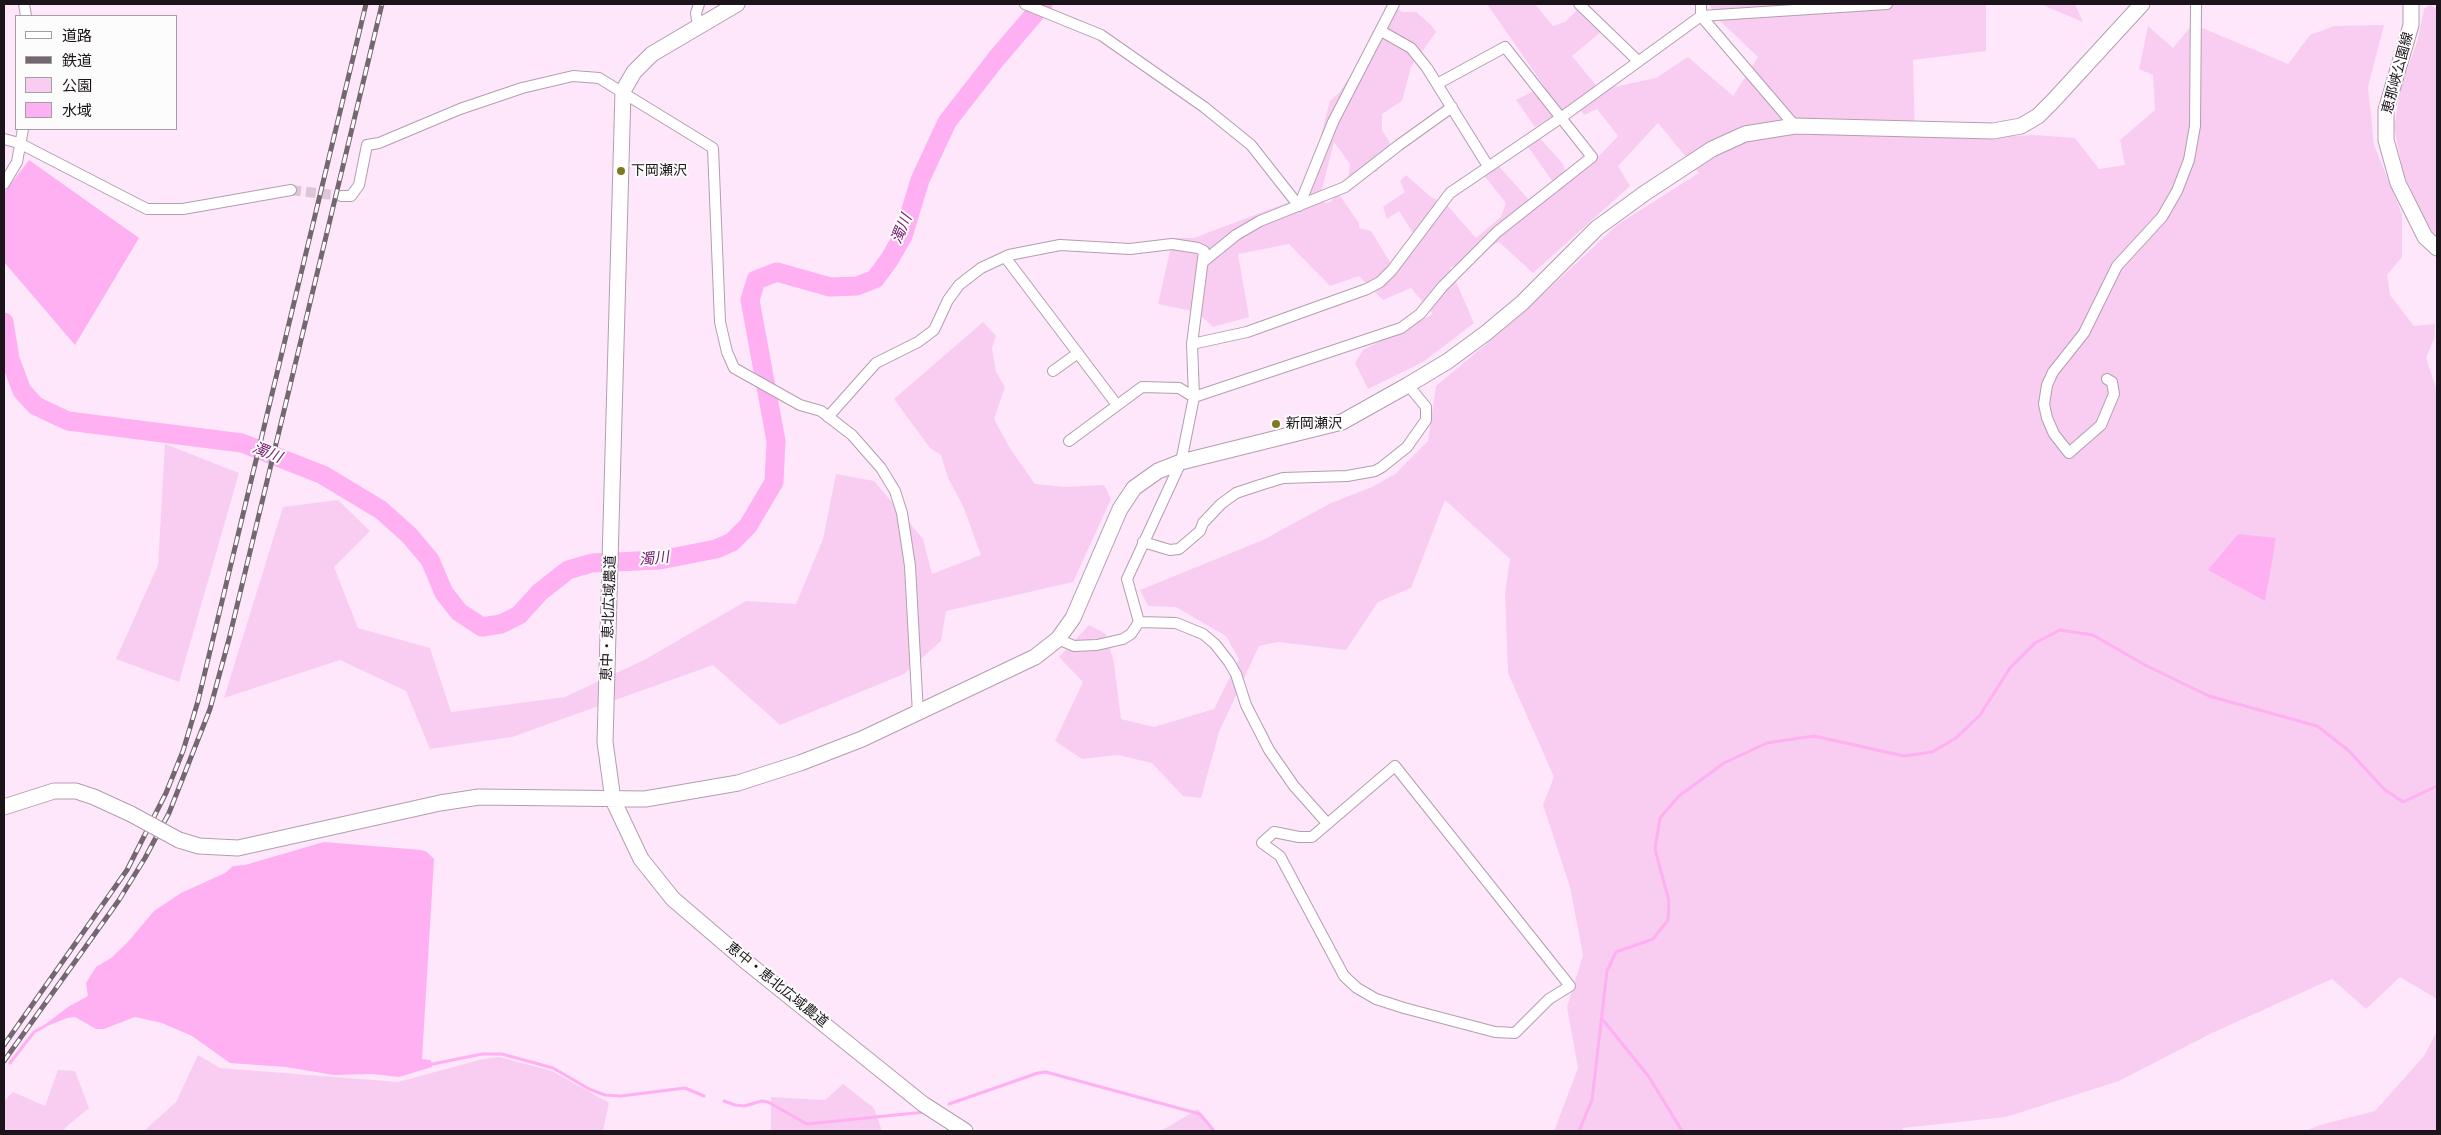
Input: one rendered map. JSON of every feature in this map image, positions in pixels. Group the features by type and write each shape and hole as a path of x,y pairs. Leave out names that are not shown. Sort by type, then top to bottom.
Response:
{"street":[{"path":"698,27 696,12 699,4"},
{"path":"623,91 634,72 652,54 737,4"},
{"path":"1025,4 1101,35 1229,125 1251,145 1299,206"},
{"path":"1299,206 1333,122 1361,64 1381,31 1394,4"},
{"path":"1579,4 1637,60"},
{"path":"1701,4 1701,16 1795,126"},
{"path":"1192,344 1247,332 1367,289 1380,282 1392,270 1450,193 1562,117 1637,60 1701,16 1887,4"},
{"path":"4,807 54,791 76,791 131,814 179,840 199,846 238,848 440,803 479,797 534,796 613,800 645,799 738,783 800,763 918,714 1035,657 1058,640 1073,618 1120,509 1134,488 1158,471 1181,462 1342,422 1408,386 1448,361 1486,333 1528,297 1598,228 1645,193 1712,149 1745,134 1795,126 1993,131 2021,126 2038,116 2053,102 2142,4"},
{"path":"2107,379 2112,382 2114,394 2101,425 2069,453 2054,434 2047,418 2044,404 2047,385 2052,372 2084,333 2117,266 2162,217 2177,191 2186,168 2195,126 2196,4"},
{"name":"恵那峡公園線","path":"2411,4 2411,25 2386,110 2386,140 2398,183 2425,237 2437,248"},
{"path":"1381,31 1411,48 1437,84 1488,166"},
{"path":"1069,441 1142,386 1179,388 1194,397 1401,328 1420,314 1443,286 1498,232 1592,157 1505,47 1437,84"},
{"path":"341,196 351,196 358,185 367,145 379,143 460,109 522,88 573,76 599,78 713,148 720,322 727,352 734,368 800,405 821,412 852,435 881,468 896,491 902,513 910,566 918,714"},
{"name":"恵中・恵北広域農道","path":"623,91 612,544 605,742 613,800 641,859 673,899 742,958 923,1104 965,1131"},
{"path":"1204,262 1236,235 1260,221 1345,187 1452,107"},
{"path":"4,184 17,162 19,143 24,130"},
{"path":"4,139 19,143 147,209 183,209 291,190"},
{"path":"828,417 876,363 918,342 934,330 948,300 959,285 981,268 1005,257 1039,248 1060,245 1130,249 1172,244 1198,248 1204,251 1192,344 1194,397 1181,462 1127,579 1139,622 1131,634 1123,639 1097,645 1074,646 1058,640"},
{"path":"1005,257 1117,405"},
{"path":"1053,371 1078,353"},
{"path":"1143,542 1170,550 1179,549 1200,531 1203,523 1221,504 1236,493 1282,478 1347,476 1375,471 1382,467 1408,447 1426,420 1426,407 1408,386"},
{"path":"1139,622 1176,623 1203,634 1215,644 1236,674 1246,705 1269,750 1294,786 1326,822"},
{"path":"1395,766 1570,986 1549,999 1515,1033 1495,1032 1404,1008 1376,999 1357,988 1344,976 1280,856 1262,843 1274,832 1299,837 1312,836 1326,822 1395,766"}],"green space":[{"path":"1393,4 1402,12 1416,12 1436,32 1411,67 1402,101 1382,114 1382,130 1390,143 1377,172 1358,172 1348,181 1350,164 1334,142 1319,201 1327,203 1332,201 1335,192 1338,193 1359,223 1359,228 1371,231 1396,272 1418,241 1399,211 1387,219 1383,207 1405,192 1400,181 1406,175 1431,197 1446,204 1476,238 1501,217 1506,203 1483,174 1497,164 1530,201 1553,182 1526,144 1538,136 1563,164 1567,178 1601,154 1618,136 1597,109 1584,115 1579,107 1564,110 1535,127 1516,100 1544,86 1487,4 1535,4 1553,26 1565,22 1579,8 1602,31 1572,56 1600,90 1656,78 1688,57 1733,96 1758,57 1717,18 1709,4 1986,4 1986,51 1913,60 1915,136 1992,137 2034,135 2075,138 2099,169 2125,165 2120,140 2155,110 2153,75 2139,69 2148,26 2173,48 2193,24 2288,64 2310,35 2334,26 2384,25 2368,87 2374,145 2402,214 2402,257 2387,275 2390,295 2414,326 2435,324 2434,339 2426,358 2437,391 2437,999 2400,977 2366,1009 2332,979 2212,1033 2119,1081 2006,1117 1903,1128 1902,1131 1554,1131 1578,1068 1567,1007 1583,955 1570,887 1543,805 1554,777 1508,673 1505,593 1510,559 1445,500 1411,588 1378,602 1346,650 1278,642 1259,646 1219,732 1201,798 1183,796 1152,763 1118,755 1082,759 1055,741 1083,682 1059,657 1089,625 1106,634 1114,663 1121,719 1154,727 1214,709 1239,659 1226,636 1176,607 1148,606 1140,590 1263,540 1331,503 1372,487 1395,474 1428,441 1436,386 1521,315 1617,225 1699,173 1658,123 1618,166 1630,186 1533,273 1499,242 1450,268 1474,323 1423,362 1368,389 1355,363 1363,350 1433,314 1411,288 1383,300 1359,276 1330,286 1289,244 1238,254 1249,317 1213,327 1197,312 1158,304 1173,238 1194,238 1305,196 1330,101 1339,93 1354,70 1380,44 1382,18"},
{"path":"2040,4 2075,4 2083,22"},
{"path":"2430,5 2437,8 2437,239 2424,219 2403,172 2394,127 2401,87 2418,39 2424,9"},
{"path":"983,322 996,336 992,348 996,372 1005,387 994,419 1011,450 1035,484 1065,487 1104,485 1111,499 1073,582 946,611 941,641 904,674 780,725 713,665 512,737 430,749 406,691 340,660 224,698 283,507 338,500 370,531 334,567 358,628 430,648 451,712 565,697 646,659 746,601 796,604 823,539 836,474 874,481 923,539 932,574 981,555 963,506 948,478 941,455 930,448 894,399"},
{"path":"165,444 239,473 179,682 116,659 158,565"},
{"path":"2437,1031 2437,1131 2306,1131 2320,1125 2375,1111 2424,1056"},
{"path":"198,1055 220,1068 398,1082 483,1059 499,1057 552,1071 609,1103 603,1131 144,1131 176,1102"},
{"path":"58,1070 75,1071 89,1108 65,1128 64,1131 4,1131 4,1101 13,1092 45,1106"},
{"path":"843,1084 874,1108 882,1131 771,1131 771,1097 825,1100"},
{"path":"1198,1109 1213,1131 1161,1131"}],"water":[{"path":"29,160 139,238 75,345 4,262 4,193"},
{"path":"2238,534 2276,538 2265,601 2208,570"},
{"path":"324,842 421,850 427,852 434,859 422,1059 431,1060 432,1067 399,1077 372,1074 334,1075 286,1067 230,1063 192,1036 162,1023 135,1017 104,1029 96,1029 75,1017 67,1018 42,1028 68,1007 88,996 86,983 96,967 111,958 127,943 154,911 181,893 225,873 233,866 245,865"}],"waterway":[{"name":"濁川","path":"4,322 10,359 22,391 36,406 68,421 242,443 323,475 381,510 409,535 430,560 444,593 459,612 482,627 501,624 519,615 540,592 568,570 592,563 660,560 716,549 732,542 748,526 774,482 776,441 750,300 756,280 777,272 830,287 857,286 875,279 903,236 920,180 947,122 996,59 1043,4"},
{"path":"1579,1131 1592,1100 1607,971 1616,952 1653,939 1668,920 1669,901 1655,849 1660,818 1679,796 1724,763 1767,743 1814,736 1904,756 1932,752 1956,738 1980,715 2010,668 2035,643 2060,630 2093,635 2145,665 2209,696 2317,726 2348,750 2384,789 2403,802 2437,786"},
{"path":"1603,1020 1649,1077 1682,1131"},
{"path":"10,1063 34,1032 45,1026"},
{"path":"428,1065 482,1054 502,1054 553,1068 589,1089 605,1095 621,1096 685,1088 704,1096"},
{"path":"949,1104 1038,1073 1046,1072 1200,1114 1214,1131"},
{"path":"724,1101 744,1106 762,1101 768,1102 807,1124 925,1112"}],"tunnel":[{"path":"291,190 341,196"}],"railway":[{"path":"4,1045 127,870 166,793 183,751 198,701 366,4"},
{"path":"4,1061 119,900 145,858 169,813 210,709 229,639 382,4"}],"place":[{"name":"下岡瀬沢","path":"621,171"},
{"name":"新岡瀬沢","path":"1276,424"}]}
